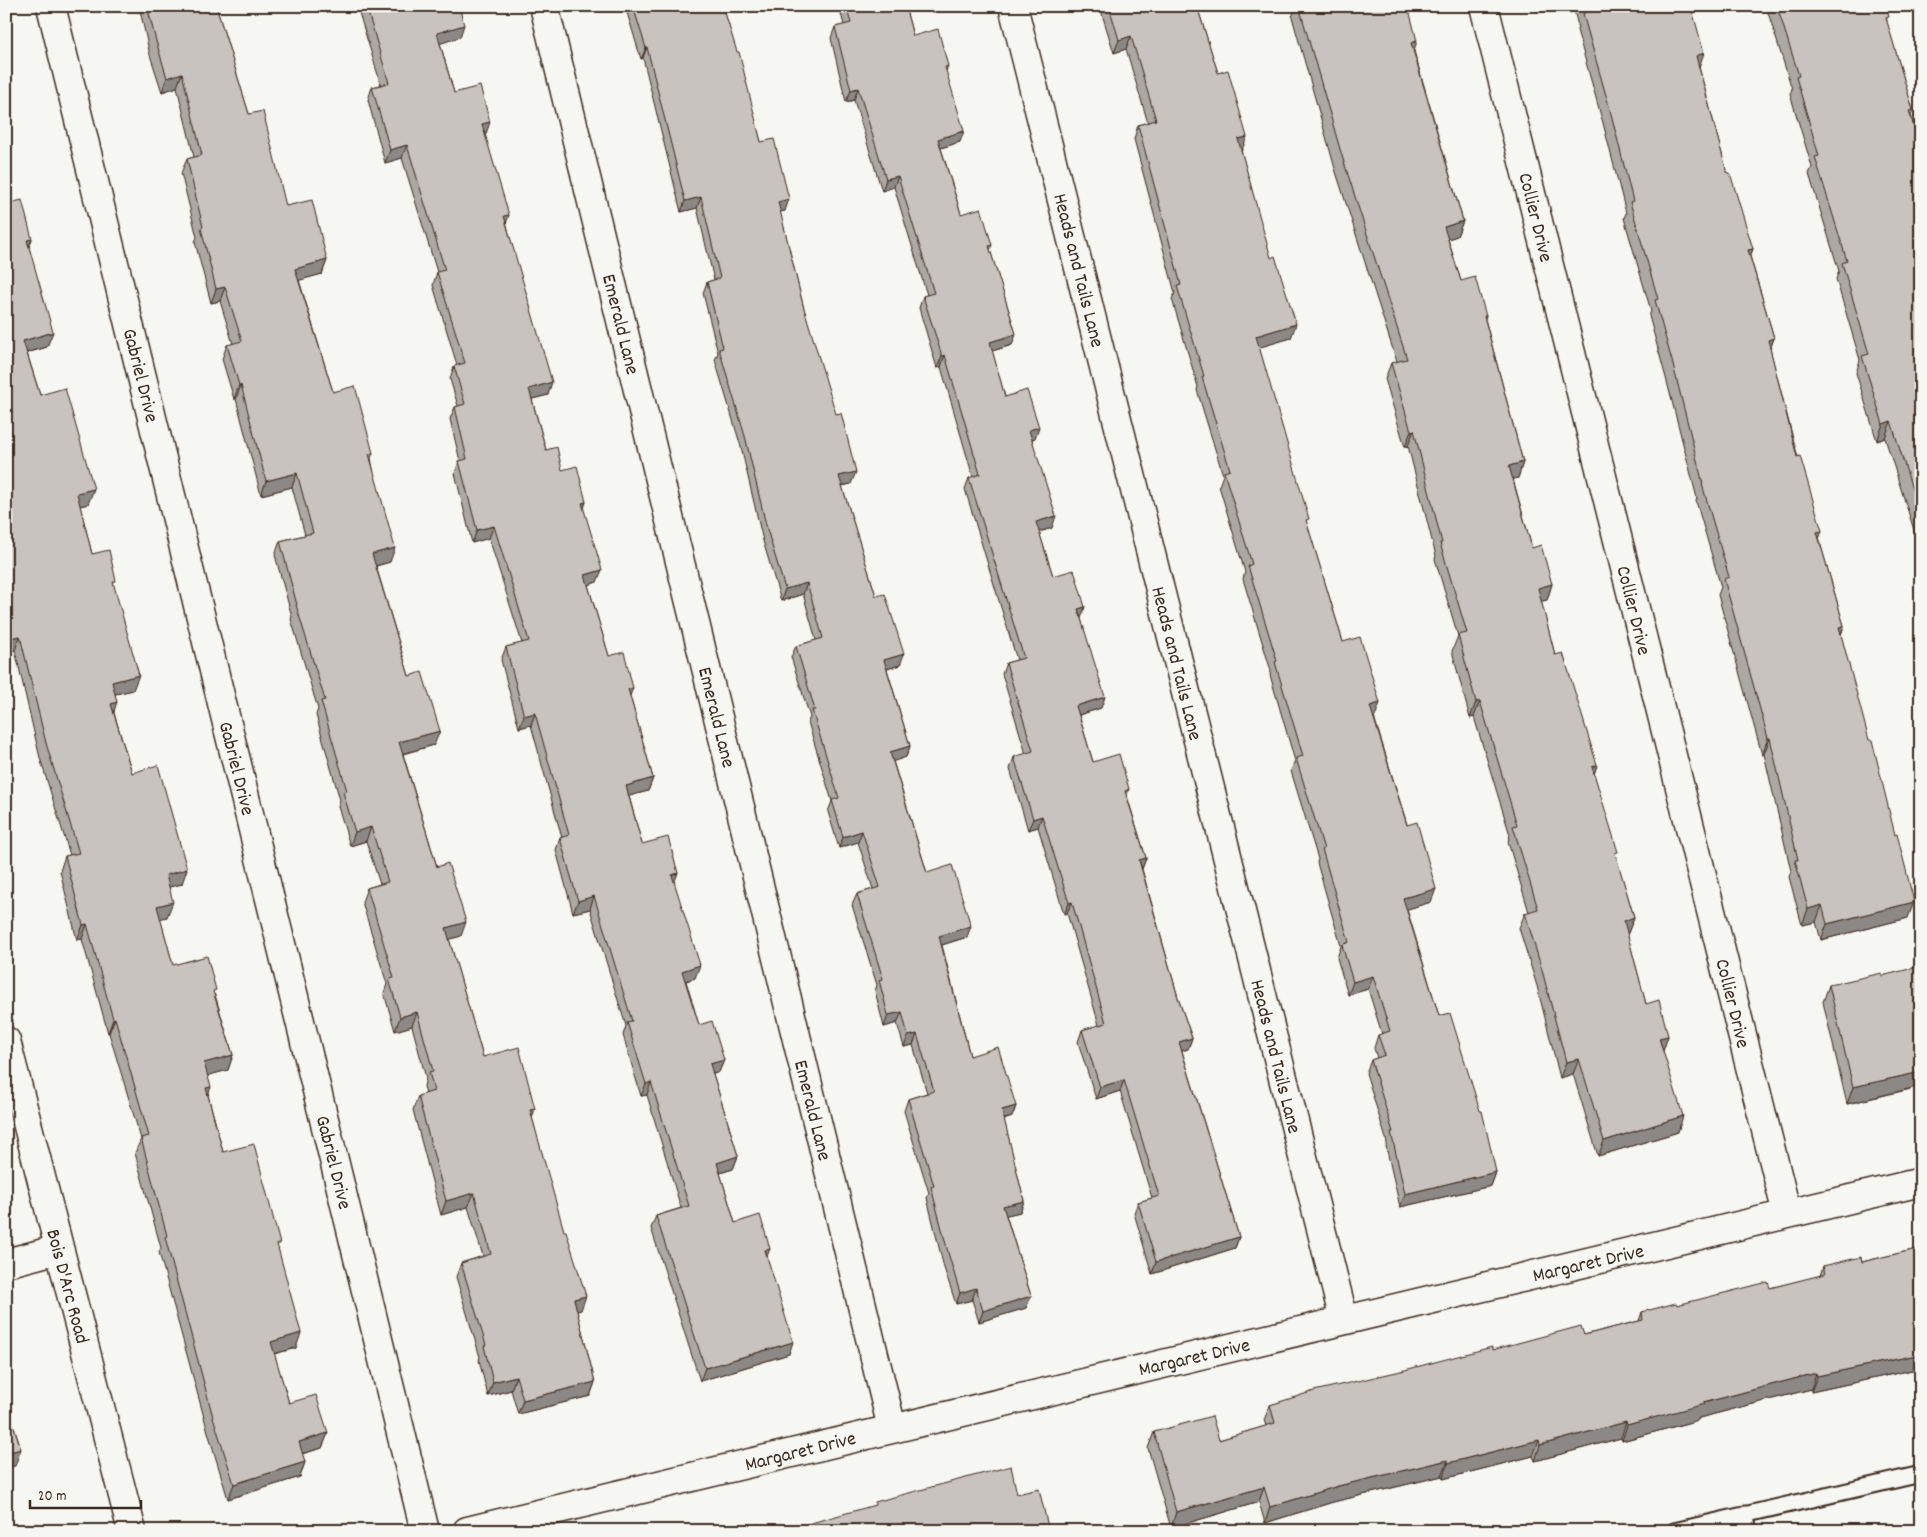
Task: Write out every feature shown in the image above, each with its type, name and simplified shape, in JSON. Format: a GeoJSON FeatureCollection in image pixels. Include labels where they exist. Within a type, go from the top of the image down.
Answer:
{"type":"FeatureCollection","features":[{"type":"Feature","properties":{"kind":"street","name":"Gabriel Drive"},"geometry":{"type":"LineString","coordinates":[[51,6],[425,1531]]}},
{"type":"Feature","properties":{"kind":"street","name":"Emerald Lane"},"geometry":{"type":"LineString","coordinates":[[544,6],[892,1428]]}},
{"type":"Feature","properties":{"kind":"street","name":"Heads and Tails Lane"},"geometry":{"type":"LineString","coordinates":[[1013,6],[1344,1320]]}},
{"type":"Feature","properties":{"kind":"street","name":"Collier Drive"},"geometry":{"type":"LineString","coordinates":[[1484,6],[1787,1214]]}},
{"type":"Feature","properties":{"kind":"street","name":"Bois D'Arc Road"},"geometry":{"type":"LineString","coordinates":[[6,1041],[132,1531]]}},
{"type":"Feature","properties":{"kind":"street","name":"Margaret Drive"},"geometry":{"type":"LineString","coordinates":[[467,1531],[1921,1182]]}},
{"type":"Feature","properties":{"kind":"street"},"geometry":{"type":"LineString","coordinates":[[6,1263],[59,1249]]}},
{"type":"Feature","properties":{"kind":"lane"},"geometry":{"type":"LineString","coordinates":[[1674,1531],[1921,1474]]}},
{"type":"Feature","properties":{"kind":"lane"},"geometry":{"type":"LineString","coordinates":[[1745,1514],[1749,1531]]}},
{"type":"Feature","properties":{"kind":"building"},"geometry":{"type":"Polygon","coordinates":[[[147,6],[216,6],[249,114],[263,111],[286,206],[312,200],[327,260],[295,269],[333,392],[355,386],[373,453],[369,454],[395,548],[372,554],[409,676],[422,672],[440,731],[399,742],[437,867],[448,863],[466,922],[446,928],[483,1057],[519,1047],[535,1109],[530,1110],[564,1231],[566,1231],[586,1296],[574,1299],[595,1382],[523,1400],[516,1376],[493,1382],[484,1346],[486,1345],[461,1263],[491,1254],[474,1193],[446,1201],[418,1096],[434,1091],[429,1072],[433,1071],[417,1012],[400,1017],[389,979],[394,978],[367,888],[388,882],[371,827],[355,832],[343,792],[347,791],[321,701],[325,700],[296,605],[280,541],[313,533],[297,473],[266,481],[241,385],[239,385],[227,345],[242,341],[225,287],[216,289],[201,228],[203,227],[187,159],[202,155],[182,73],[167,78],[147,6]]]}},
{"type":"Feature","properties":{"kind":"building"},"geometry":{"type":"Polygon","coordinates":[[[366,6],[459,6],[464,25],[437,33],[454,93],[480,86],[490,122],[482,124],[509,215],[504,216],[552,382],[529,389],[546,450],[557,447],[562,470],[577,466],[586,502],[582,503],[602,570],[585,575],[609,656],[624,652],[633,688],[628,689],[653,778],[626,786],[642,844],[668,837],[678,873],[672,875],[700,965],[682,971],[699,1025],[712,1021],[724,1060],[710,1064],[738,1156],[717,1163],[735,1223],[760,1215],[770,1249],[765,1250],[793,1342],[705,1368],[656,1216],[689,1206],[651,1082],[646,1084],[627,1022],[632,1021],[594,896],[578,901],[560,838],[569,835],[535,713],[524,716],[506,647],[529,641],[494,526],[477,530],[459,461],[467,459],[455,407],[465,404],[454,366],[465,363],[437,272],[445,270],[407,145],[390,150],[372,87],[389,83],[366,6]]]}},
{"type":"Feature","properties":{"kind":"building"},"geometry":{"type":"Polygon","coordinates":[[[633,6],[723,6],[737,52],[739,52],[761,142],[774,139],[789,199],[778,202],[803,305],[836,414],[841,413],[856,472],[839,476],[876,596],[885,594],[904,654],[884,660],[910,746],[890,752],[927,873],[952,865],[971,926],[939,936],[970,1056],[998,1047],[1016,1106],[1002,1110],[1024,1201],[1003,1206],[1031,1296],[983,1311],[976,1288],[960,1293],[931,1187],[934,1186],[908,1099],[934,1091],[917,1034],[908,1036],[902,1012],[888,1015],[879,980],[883,979],[857,894],[880,887],[862,831],[843,837],[832,800],[839,798],[812,710],[815,710],[796,646],[823,638],[807,583],[785,589],[767,529],[745,436],[719,349],[723,348],[707,282],[720,278],[701,197],[685,201],[647,47],[633,6]]]}},
{"type":"Feature","properties":{"kind":"building"},"geometry":{"type":"Polygon","coordinates":[[[846,6],[905,6],[913,36],[938,29],[948,66],[945,67],[964,131],[938,139],[961,214],[981,208],[992,245],[989,246],[1016,334],[990,342],[1005,397],[1027,390],[1039,427],[1029,430],[1056,516],[1036,522],[1053,576],[1074,570],[1085,607],[1078,609],[1105,697],[1076,706],[1093,762],[1119,754],[1129,789],[1125,791],[1146,858],[1139,860],[1179,1001],[1192,1038],[1179,1042],[1239,1237],[1156,1262],[1138,1202],[1159,1196],[1124,1080],[1100,1087],[1082,1030],[1106,1023],[1072,902],[1069,903],[1042,816],[1033,819],[1014,757],[1033,751],[1006,663],[1024,658],[969,478],[980,474],[945,355],[942,356],[923,296],[934,293],[898,176],[886,179],[858,88],[851,90],[835,27],[851,23],[846,6]]]}},
{"type":"Feature","properties":{"kind":"building"},"geometry":{"type":"Polygon","coordinates":[[[1109,6],[1197,6],[1218,73],[1228,70],[1247,137],[1238,139],[1271,258],[1275,256],[1296,324],[1256,336],[1309,519],[1306,520],[1343,642],[1360,637],[1380,703],[1370,706],[1407,825],[1417,822],[1436,889],[1403,898],[1439,1016],[1450,1013],[1480,1111],[1482,1111],[1496,1172],[1405,1194],[1391,1132],[1393,1132],[1371,1060],[1385,1055],[1378,1035],[1390,1031],[1373,976],[1353,982],[1342,945],[1349,942],[1322,849],[1324,849],[1296,758],[1303,756],[1248,566],[1252,564],[1224,472],[1230,470],[1177,286],[1181,285],[1138,125],[1156,120],[1131,36],[1119,40],[1109,6]]]}},
{"type":"Feature","properties":{"kind":"building"},"geometry":{"type":"Polygon","coordinates":[[[1299,6],[1408,6],[1417,41],[1411,43],[1463,221],[1444,227],[1461,281],[1475,277],[1486,316],[1484,316],[1523,462],[1509,466],[1532,548],[1541,545],[1552,584],[1538,588],[1555,655],[1563,653],[1597,765],[1592,767],[1618,852],[1615,853],[1634,917],[1624,921],[1646,1004],[1659,1000],[1668,1036],[1659,1038],[1683,1116],[1604,1141],[1579,1059],[1566,1062],[1525,913],[1538,909],[1513,826],[1517,825],[1480,701],[1476,702],[1458,635],[1467,633],[1440,543],[1442,543],[1414,430],[1411,431],[1391,363],[1407,359],[1342,156],[1299,6]]]}},
{"type":"Feature","properties":{"kind":"building"},"geometry":{"type":"Polygon","coordinates":[[[1583,6],[1691,6],[1704,53],[1696,56],[1727,173],[1730,173],[1753,249],[1748,250],[1774,338],[1768,340],[1797,457],[1800,456],[1822,531],[1817,532],[1844,626],[1839,627],[1869,740],[1872,740],[1895,835],[1897,834],[1914,902],[1827,924],[1822,905],[1808,909],[1795,860],[1798,860],[1770,738],[1768,738],[1724,579],[1729,577],[1702,484],[1655,300],[1658,299],[1630,202],[1633,201],[1583,14],[1585,13],[1583,6]]]}},
{"type":"Feature","properties":{"kind":"building"},"geometry":{"type":"Polygon","coordinates":[[[1777,6],[1886,6],[1889,17],[1886,18],[1913,110],[1909,111],[1921,149],[1921,518],[1891,421],[1883,424],[1862,356],[1869,354],[1842,263],[1847,261],[1815,157],[1819,156],[1796,77],[1799,76],[1777,6]]]}},
{"type":"Feature","properties":{"kind":"building"},"geometry":{"type":"Polygon","coordinates":[[[22,200],[32,239],[27,240],[53,332],[23,341],[40,395],[65,388],[94,489],[77,493],[92,554],[109,550],[116,581],[113,582],[139,675],[112,682],[117,702],[111,704],[132,773],[158,765],[187,869],[166,875],[173,902],[157,906],[173,965],[207,956],[216,990],[213,991],[233,1055],[204,1063],[211,1087],[206,1088],[223,1152],[254,1144],[280,1244],[277,1244],[301,1333],[271,1342],[289,1403],[316,1395],[328,1433],[299,1442],[305,1462],[234,1484],[213,1417],[165,1237],[167,1236],[141,1138],[149,1136],[115,1018],[113,1019],[87,924],[83,925],[65,856],[79,853],[46,743],[20,636],[10,638],[6,621],[6,204],[22,200]]]}},
{"type":"Feature","properties":{"kind":"building"},"geometry":{"type":"Polygon","coordinates":[[[1921,966],[1921,1072],[1853,1087],[1829,985],[1882,973],[1882,976],[1921,966]]]}},
{"type":"Feature","properties":{"kind":"building"},"geometry":{"type":"Polygon","coordinates":[[[1921,1248],[1921,1354],[1817,1376],[1816,1373],[1627,1425],[1626,1422],[1540,1445],[1539,1440],[1448,1463],[1448,1460],[1338,1486],[1270,1507],[1264,1487],[1176,1512],[1154,1432],[1212,1416],[1219,1440],[1275,1423],[1270,1405],[1314,1391],[1492,1347],[1492,1350],[1581,1326],[1584,1335],[1643,1320],[1642,1312],[1676,1303],[1677,1305],[1768,1282],[1770,1288],[1825,1274],[1823,1266],[1861,1257],[1862,1262],[1921,1248]]]}},
{"type":"Feature","properties":{"kind":"building"},"geometry":{"type":"Polygon","coordinates":[[[6,1402],[21,1449],[6,1453],[6,1402]]]}},
{"type":"Feature","properties":{"kind":"building"},"geometry":{"type":"Polygon","coordinates":[[[1011,1466],[1017,1494],[1039,1489],[1049,1531],[783,1531],[875,1505],[875,1502],[1011,1466]]]}},
{"type":"Feature","properties":{"kind":"building"},"geometry":{"type":"Polygon","coordinates":[[[758,1524],[760,1531],[735,1531],[758,1524]]]}},
{"type":"Feature","properties":{"kind":"building"},"geometry":{"type":"Polygon","coordinates":[[[321,1526],[326,1531],[316,1531],[321,1526]]]}},
{"type":"Feature","properties":{"kind":"building"},"geometry":{"type":"Polygon","coordinates":[[[1806,1526],[1807,1531],[1784,1531],[1806,1526]]]}}]}
